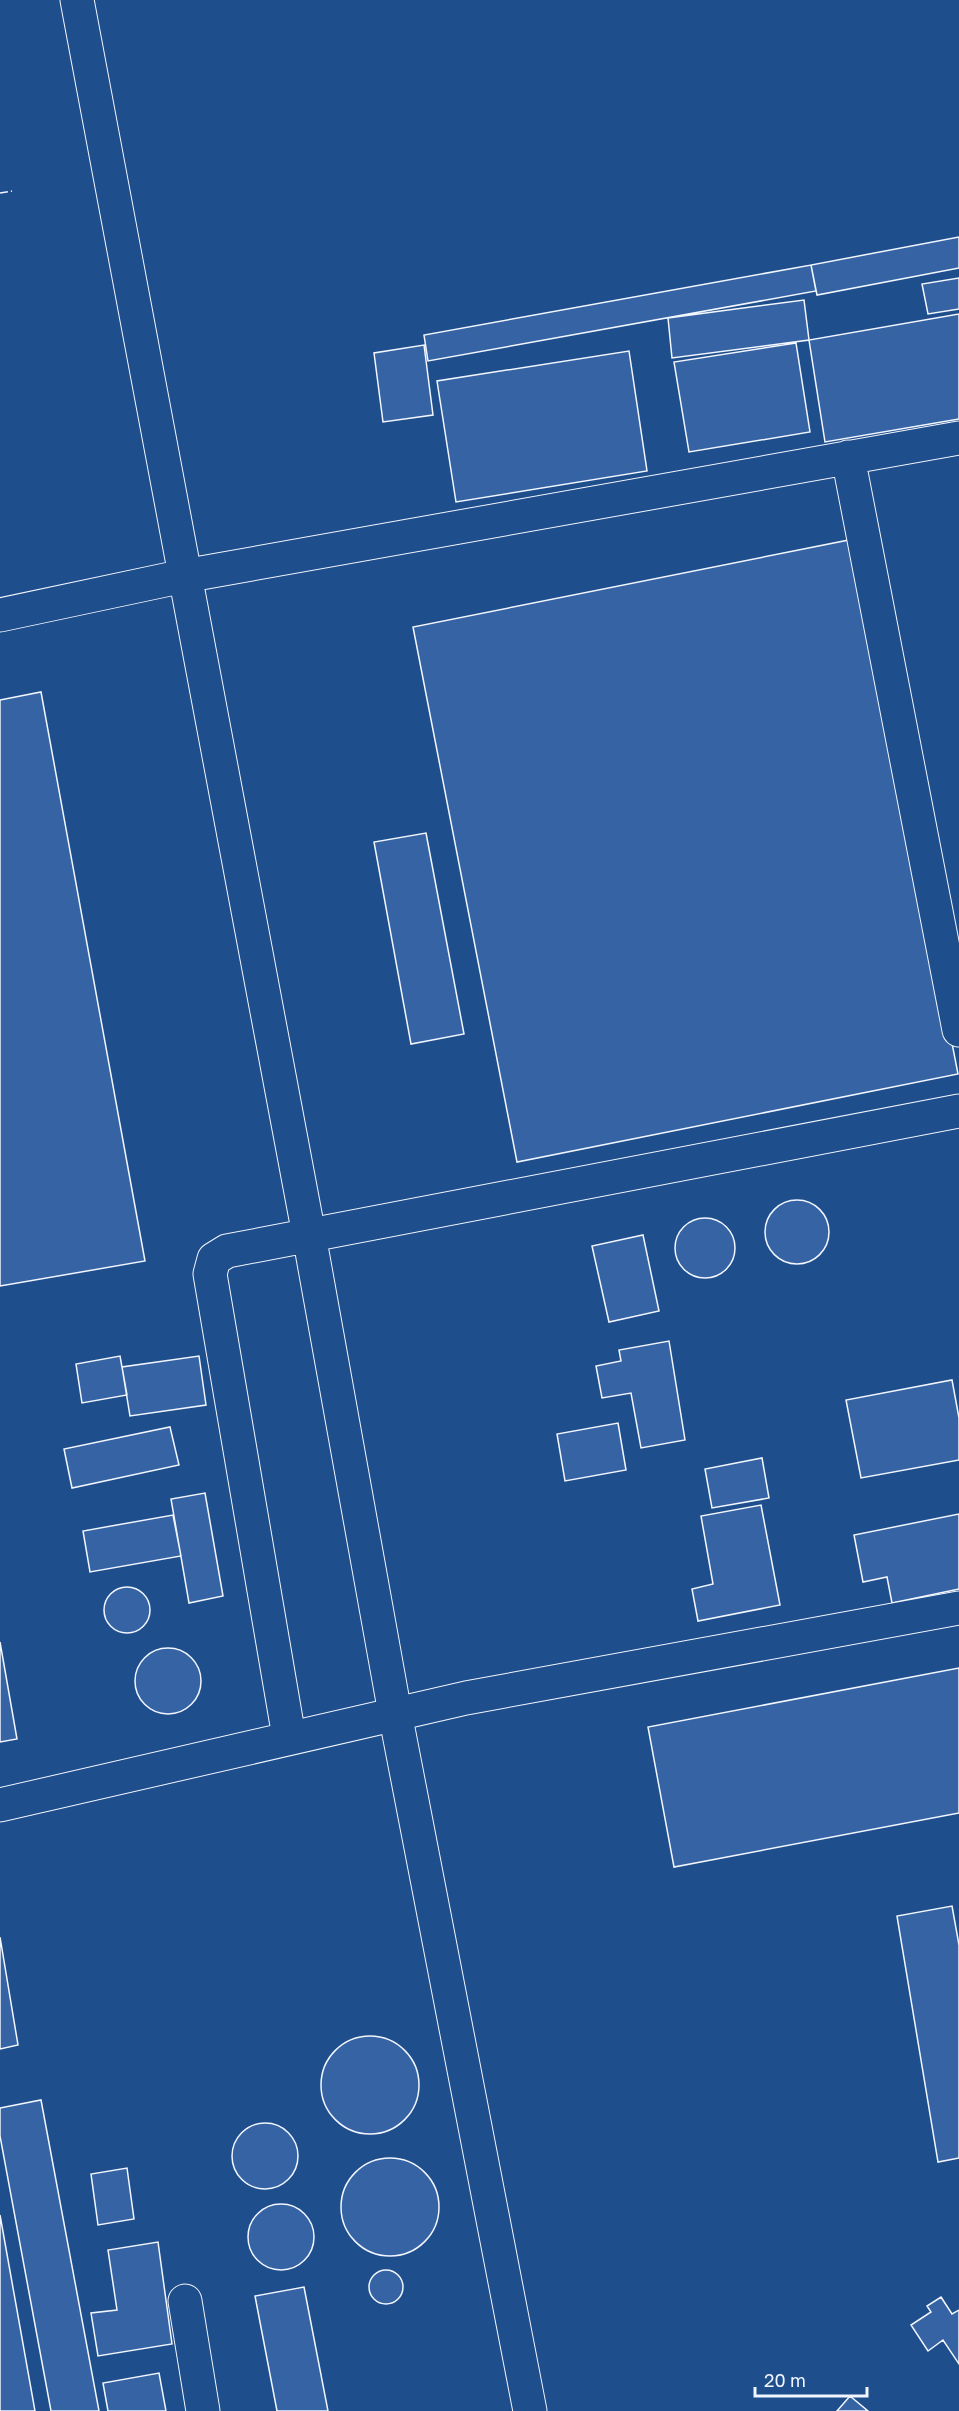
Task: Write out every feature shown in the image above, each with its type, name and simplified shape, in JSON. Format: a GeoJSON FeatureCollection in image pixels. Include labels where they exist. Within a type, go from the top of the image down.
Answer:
{"type":"FeatureCollection","features":[{"type":"Feature","properties":{"kind":"lane"},"geometry":{"type":"LineString","coordinates":[[77,0],[309,1235],[394,1713],[530,2411]]}},
{"type":"Feature","properties":{"kind":"lane"},"geometry":{"type":"LineString","coordinates":[[0,615],[184,576],[959,438]]}},
{"type":"Feature","properties":{"kind":"lane"},"geometry":{"type":"LineString","coordinates":[[848,457],[959,1030]]}},
{"type":"Feature","properties":{"kind":"lane"},"geometry":{"type":"LineString","coordinates":[[289,1737],[210,1274],[214,1259],[226,1251],[959,1111]]}},
{"type":"Feature","properties":{"kind":"lane"},"geometry":{"type":"LineString","coordinates":[[0,1805],[394,1713],[959,1608]]}},
{"type":"Feature","properties":{"kind":"lane"},"geometry":{"type":"LineString","coordinates":[[185,2301],[203,2411]]}},
{"type":"Feature","properties":{"kind":"building"},"geometry":{"type":"Polygon","coordinates":[[[959,237],[959,268],[817,295],[811,265],[959,237]]]}},
{"type":"Feature","properties":{"kind":"building"},"geometry":{"type":"Polygon","coordinates":[[[811,265],[816,291],[428,361],[424,335],[811,265]]]}},
{"type":"Feature","properties":{"kind":"building"},"geometry":{"type":"Polygon","coordinates":[[[959,278],[959,309],[928,314],[922,284],[959,278]]]}},
{"type":"Feature","properties":{"kind":"building"},"geometry":{"type":"Polygon","coordinates":[[[804,300],[809,340],[672,358],[668,318],[804,300]]]}},
{"type":"Feature","properties":{"kind":"building"},"geometry":{"type":"Polygon","coordinates":[[[959,314],[959,419],[825,442],[809,340],[959,314]]]}},
{"type":"Feature","properties":{"kind":"building"},"geometry":{"type":"Polygon","coordinates":[[[796,343],[810,432],[689,452],[674,362],[796,343]]]}},
{"type":"Feature","properties":{"kind":"building"},"geometry":{"type":"Polygon","coordinates":[[[424,345],[433,415],[383,422],[374,353],[424,345]]]}},
{"type":"Feature","properties":{"kind":"building"},"geometry":{"type":"Polygon","coordinates":[[[629,351],[647,471],[456,502],[437,381],[629,351]]]}},
{"type":"Feature","properties":{"kind":"building"},"geometry":{"type":"Polygon","coordinates":[[[854,539],[958,1074],[517,1162],[413,627],[854,539]]]}},
{"type":"Feature","properties":{"kind":"building"},"geometry":{"type":"Polygon","coordinates":[[[41,692],[145,1261],[0,1286],[0,700],[41,692]]]}},
{"type":"Feature","properties":{"kind":"building"},"geometry":{"type":"Polygon","coordinates":[[[426,833],[464,1034],[411,1044],[374,842],[426,833]]]}},
{"type":"Feature","properties":{"kind":"building"},"geometry":{"type":"Polygon","coordinates":[[[797,1200],[815,1206],[823,1214],[829,1232],[823,1250],[815,1258],[797,1264],[779,1258],[771,1250],[765,1232],[771,1214],[779,1206],[797,1200]]]}},
{"type":"Feature","properties":{"kind":"building"},"geometry":{"type":"Polygon","coordinates":[[[705,1218],[722,1223],[730,1231],[735,1248],[730,1265],[722,1273],[705,1278],[688,1273],[680,1265],[675,1248],[680,1231],[688,1223],[705,1218]]]}},
{"type":"Feature","properties":{"kind":"building"},"geometry":{"type":"Polygon","coordinates":[[[643,1235],[659,1311],[609,1322],[592,1246],[643,1235]]]}},
{"type":"Feature","properties":{"kind":"building"},"geometry":{"type":"Polygon","coordinates":[[[669,1341],[685,1440],[641,1448],[631,1393],[602,1398],[596,1366],[621,1361],[619,1350],[669,1341]]]}},
{"type":"Feature","properties":{"kind":"building"},"geometry":{"type":"Polygon","coordinates":[[[120,1356],[127,1395],[82,1403],[76,1364],[120,1356]]]}},
{"type":"Feature","properties":{"kind":"building"},"geometry":{"type":"Polygon","coordinates":[[[199,1356],[206,1405],[130,1416],[122,1367],[199,1356]]]}},
{"type":"Feature","properties":{"kind":"building"},"geometry":{"type":"Polygon","coordinates":[[[952,1380],[959,1418],[959,1460],[861,1478],[846,1400],[952,1380]]]}},
{"type":"Feature","properties":{"kind":"building"},"geometry":{"type":"Polygon","coordinates":[[[618,1423],[626,1470],[565,1481],[557,1434],[618,1423]]]}},
{"type":"Feature","properties":{"kind":"building"},"geometry":{"type":"Polygon","coordinates":[[[170,1427],[179,1465],[72,1488],[64,1449],[170,1427]]]}},
{"type":"Feature","properties":{"kind":"building"},"geometry":{"type":"Polygon","coordinates":[[[762,1458],[769,1498],[712,1508],[705,1469],[762,1458]]]}},
{"type":"Feature","properties":{"kind":"building"},"geometry":{"type":"Polygon","coordinates":[[[205,1493],[223,1596],[189,1603],[171,1499],[205,1493]]]}},
{"type":"Feature","properties":{"kind":"building"},"geometry":{"type":"Polygon","coordinates":[[[761,1505],[780,1605],[698,1621],[692,1589],[713,1584],[701,1516],[761,1505]]]}},
{"type":"Feature","properties":{"kind":"building"},"geometry":{"type":"Polygon","coordinates":[[[959,1514],[959,1589],[892,1603],[887,1577],[863,1582],[854,1535],[959,1514]]]}},
{"type":"Feature","properties":{"kind":"building"},"geometry":{"type":"Polygon","coordinates":[[[173,1515],[181,1556],[90,1572],[83,1531],[173,1515]]]}},
{"type":"Feature","properties":{"kind":"building"},"geometry":{"type":"Polygon","coordinates":[[[127,1587],[143,1594],[150,1610],[143,1626],[127,1633],[111,1626],[104,1610],[111,1594],[127,1587]]]}},
{"type":"Feature","properties":{"kind":"building"},"geometry":{"type":"Polygon","coordinates":[[[0,1642],[17,1739],[0,1742],[0,1642]]]}},
{"type":"Feature","properties":{"kind":"building"},"geometry":{"type":"Polygon","coordinates":[[[168,1648],[181,1651],[191,1658],[198,1668],[201,1681],[198,1694],[191,1704],[181,1711],[168,1714],[155,1711],[145,1704],[138,1694],[135,1681],[138,1668],[145,1658],[155,1651],[168,1648]]]}},
{"type":"Feature","properties":{"kind":"building"},"geometry":{"type":"Polygon","coordinates":[[[959,1668],[959,1813],[674,1867],[648,1727],[959,1668]]]}},
{"type":"Feature","properties":{"kind":"building"},"geometry":{"type":"Polygon","coordinates":[[[952,1906],[959,1945],[959,2158],[938,2162],[897,1916],[952,1906]]]}},
{"type":"Feature","properties":{"kind":"building"},"geometry":{"type":"Polygon","coordinates":[[[0,1937],[18,2045],[0,2049],[0,1937]]]}},
{"type":"Feature","properties":{"kind":"building"},"geometry":{"type":"Polygon","coordinates":[[[370,2036],[389,2040],[405,2050],[415,2066],[419,2085],[415,2104],[405,2120],[389,2130],[370,2134],[351,2130],[335,2120],[325,2104],[321,2085],[325,2066],[335,2050],[351,2040],[370,2036]]]}},
{"type":"Feature","properties":{"kind":"building"},"geometry":{"type":"Polygon","coordinates":[[[41,2100],[99,2411],[51,2411],[0,2136],[0,2108],[41,2100]]]}},
{"type":"Feature","properties":{"kind":"building"},"geometry":{"type":"Polygon","coordinates":[[[265,2123],[278,2125],[293,2138],[298,2156],[296,2169],[283,2184],[265,2189],[252,2187],[237,2174],[232,2156],[234,2143],[247,2128],[265,2123]]]}},
{"type":"Feature","properties":{"kind":"building"},"geometry":{"type":"Polygon","coordinates":[[[390,2158],[409,2162],[425,2172],[435,2188],[439,2207],[435,2226],[425,2242],[409,2252],[390,2256],[371,2252],[355,2242],[345,2226],[341,2207],[345,2188],[355,2172],[371,2162],[390,2158]]]}},
{"type":"Feature","properties":{"kind":"building"},"geometry":{"type":"Polygon","coordinates":[[[127,2168],[134,2219],[98,2225],[91,2174],[127,2168]]]}},
{"type":"Feature","properties":{"kind":"building"},"geometry":{"type":"Polygon","coordinates":[[[281,2204],[294,2206],[304,2214],[312,2224],[314,2237],[312,2250],[304,2260],[294,2268],[281,2270],[268,2268],[258,2260],[250,2250],[248,2237],[250,2224],[258,2214],[268,2206],[281,2204]]]}},
{"type":"Feature","properties":{"kind":"building"},"geometry":{"type":"Polygon","coordinates":[[[0,2215],[35,2411],[0,2411],[0,2215]]]}},
{"type":"Feature","properties":{"kind":"building"},"geometry":{"type":"Polygon","coordinates":[[[158,2242],[172,2344],[98,2356],[91,2313],[117,2310],[108,2250],[158,2242]]]}},
{"type":"Feature","properties":{"kind":"building"},"geometry":{"type":"Polygon","coordinates":[[[386,2270],[398,2275],[403,2287],[398,2299],[386,2304],[374,2299],[369,2287],[374,2275],[386,2270]]]}},
{"type":"Feature","properties":{"kind":"building"},"geometry":{"type":"Polygon","coordinates":[[[304,2287],[328,2411],[277,2411],[255,2296],[304,2287]]]}},
{"type":"Feature","properties":{"kind":"building"},"geometry":{"type":"Polygon","coordinates":[[[941,2297],[952,2314],[959,2310],[959,2364],[943,2340],[928,2351],[911,2325],[931,2312],[927,2306],[941,2297]]]}},
{"type":"Feature","properties":{"kind":"building"},"geometry":{"type":"Polygon","coordinates":[[[159,2373],[166,2411],[108,2411],[103,2383],[159,2373]]]}},
{"type":"Feature","properties":{"kind":"building"},"geometry":{"type":"Polygon","coordinates":[[[850,2396],[868,2411],[837,2411],[850,2396]]]}},
{"type":"Feature","properties":{"kind":"fence"},"geometry":{"type":"LineString","coordinates":[[0,193],[12,191]]}}]}
